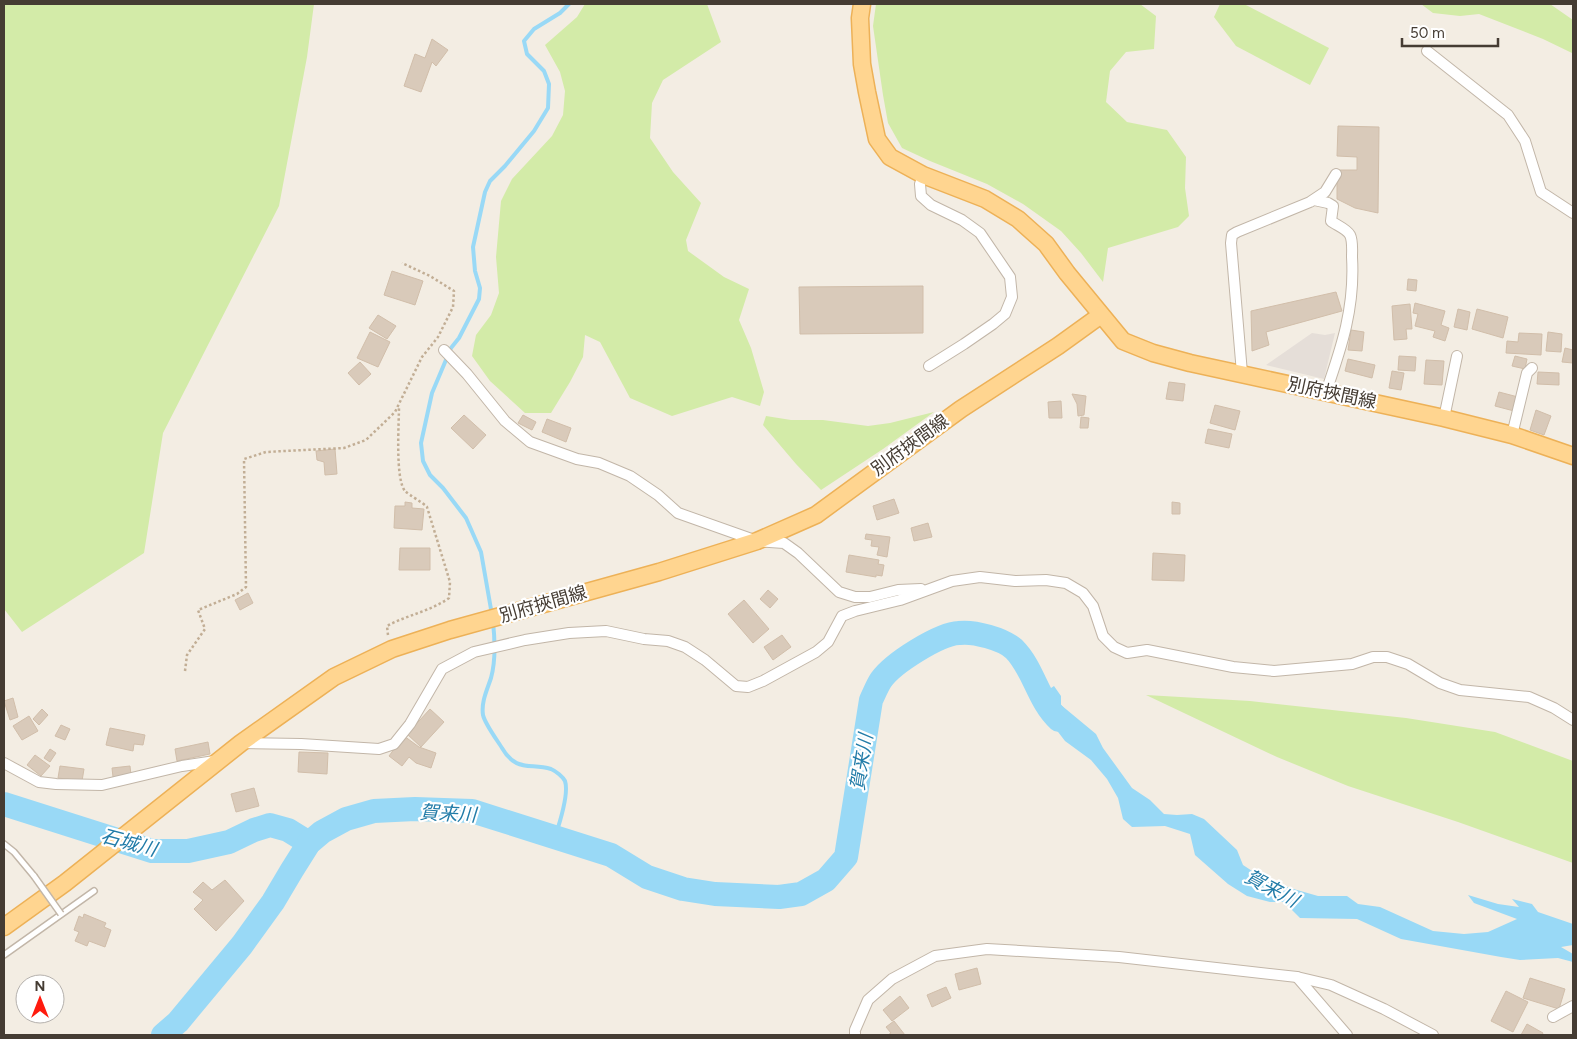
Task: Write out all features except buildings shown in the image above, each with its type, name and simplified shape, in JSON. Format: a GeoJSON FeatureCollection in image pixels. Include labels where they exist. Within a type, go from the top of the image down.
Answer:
{"type":"FeatureCollection","features":[{"type":"Feature","properties":{"kind":"main road","name":"別府挾間線"},"geometry":{"type":"LineString","coordinates":[[862,4],[860,18],[862,64],[877,139],[890,157],[923,175],[986,199],[1018,218],[1046,244],[1067,273],[1123,341],[1152,353],[1444,418],[1512,436],[1573,456]]}},
{"type":"Feature","properties":{"kind":"main road","name":"別府挾間線"},"geometry":{"type":"LineString","coordinates":[[4,927],[65,883],[241,743],[334,677],[392,648],[659,572],[758,541],[816,515],[961,409],[1058,346],[1101,315]]}},
{"type":"Feature","properties":{"kind":"street"},"geometry":{"type":"LineString","coordinates":[[1427,51],[1508,115],[1525,140],[1541,192],[1573,213]]}},
{"type":"Feature","properties":{"kind":"street"},"geometry":{"type":"LineString","coordinates":[[1242,373],[1231,243],[1232,235],[1314,200],[1326,192],[1336,174]]}},
{"type":"Feature","properties":{"kind":"street"},"geometry":{"type":"LineString","coordinates":[[923,175],[920,184],[921,196],[931,205],[962,220],[980,233],[1010,277],[1012,297],[1005,314],[993,324],[929,366]]}},
{"type":"Feature","properties":{"kind":"street"},"geometry":{"type":"LineString","coordinates":[[1314,200],[1328,203],[1332,206],[1331,221],[1349,233],[1351,240],[1350,308],[1346,331],[1326,392]]}},
{"type":"Feature","properties":{"kind":"street"},"geometry":{"type":"LineString","coordinates":[[444,350],[467,374],[505,421],[530,442],[577,459],[599,463],[630,476],[658,495],[678,513],[758,541],[784,543],[798,553],[839,592],[855,597],[870,597],[898,590],[926,589]]}},
{"type":"Feature","properties":{"kind":"street"},"geometry":{"type":"LineString","coordinates":[[1444,418],[1457,356]]}},
{"type":"Feature","properties":{"kind":"street"},"geometry":{"type":"LineString","coordinates":[[1512,436],[1527,374],[1532,368]]}},
{"type":"Feature","properties":{"kind":"street"},"geometry":{"type":"LineString","coordinates":[[241,743],[301,744],[379,749],[394,744],[410,724],[442,669],[474,652],[569,632],[606,631],[644,639],[668,641],[705,660],[736,686],[748,688],[763,682],[816,652],[828,642],[842,616],[900,600],[952,581],[980,577],[1016,581],[1046,580],[1066,583],[1083,593],[1093,606],[1103,636],[1114,647],[1127,653],[1152,651],[1233,667],[1274,671],[1352,664],[1373,657],[1387,657],[1408,664],[1440,682],[1460,690],[1529,697],[1554,708],[1573,720]]}},
{"type":"Feature","properties":{"kind":"street"},"geometry":{"type":"LineString","coordinates":[[4,763],[39,782],[102,785],[182,766],[219,761]]}},
{"type":"Feature","properties":{"kind":"street"},"geometry":{"type":"LineString","coordinates":[[855,1035],[855,1030],[868,1000],[892,979],[935,956],[987,949],[1120,957],[1297,977],[1331,985],[1384,1009],[1433,1035]]}},
{"type":"Feature","properties":{"kind":"street"},"geometry":{"type":"LineString","coordinates":[[1297,977],[1347,1035]]}},
{"type":"Feature","properties":{"kind":"street"},"geometry":{"type":"LineString","coordinates":[[1552,1017],[1573,1006]]}},
{"type":"Feature","properties":{"kind":"lane"},"geometry":{"type":"LineString","coordinates":[[4,844],[14,852],[34,876],[61,914]]}},
{"type":"Feature","properties":{"kind":"lane"},"geometry":{"type":"LineString","coordinates":[[4,955],[94,891]]}},
{"type":"Feature","properties":{"kind":"path"},"geometry":{"type":"LineString","coordinates":[[185,671],[187,655],[206,629],[198,610],[237,594],[246,587],[244,459],[266,452],[344,448],[366,440],[395,412],[422,357],[438,337],[453,307],[454,291],[430,276],[402,263]]}},
{"type":"Feature","properties":{"kind":"path"},"geometry":{"type":"LineString","coordinates":[[388,635],[387,626],[442,603],[449,598],[450,582],[427,507],[405,491],[400,477],[399,405]]}},
{"type":"Feature","properties":{"kind":"shaded area"},"geometry":{"type":"Polygon","coordinates":[[[1312,333],[1325,335],[1335,333],[1324,379],[1266,365],[1312,333]]]}},
{"type":"Feature","properties":{"kind":"green space"},"geometry":{"type":"Polygon","coordinates":[[[4,4],[314,4],[307,57],[279,206],[163,433],[144,553],[22,632],[4,609],[4,4]]]}},
{"type":"Feature","properties":{"kind":"green space"},"geometry":{"type":"Polygon","coordinates":[[[585,4],[707,4],[721,42],[663,80],[652,103],[650,138],[673,172],[701,203],[686,240],[688,251],[724,277],[749,289],[739,320],[751,348],[764,392],[760,406],[732,397],[672,416],[630,398],[600,342],[585,335],[583,357],[551,413],[525,413],[490,381],[472,356],[476,335],[491,315],[499,293],[496,257],[501,201],[512,179],[552,136],[563,115],[565,91],[560,72],[545,45],[577,17],[585,4]]]}},
{"type":"Feature","properties":{"kind":"green space"},"geometry":{"type":"Polygon","coordinates":[[[876,4],[1140,4],[1156,16],[1154,49],[1126,52],[1110,71],[1106,102],[1127,122],[1167,130],[1186,157],[1185,188],[1189,216],[1178,227],[1108,248],[1103,282],[1061,231],[1023,204],[987,184],[902,148],[888,123],[873,26],[876,4]]]}},
{"type":"Feature","properties":{"kind":"green space"},"geometry":{"type":"Polygon","coordinates":[[[1220,4],[1244,4],[1329,48],[1310,85],[1236,46],[1214,17],[1220,4]]]}},
{"type":"Feature","properties":{"kind":"green space"},"geometry":{"type":"Polygon","coordinates":[[[1421,4],[1550,4],[1573,20],[1573,51],[1572,53],[1543,39],[1479,14],[1460,16],[1433,13],[1421,4]]]}},
{"type":"Feature","properties":{"kind":"green space"},"geometry":{"type":"Polygon","coordinates":[[[934,412],[821,490],[763,425],[766,416],[791,420],[823,420],[868,426],[890,423],[934,412]]]}},
{"type":"Feature","properties":{"kind":"green space"},"geometry":{"type":"Polygon","coordinates":[[[1146,695],[1250,701],[1406,718],[1495,732],[1573,761],[1573,863],[1458,822],[1348,786],[1277,757],[1146,695]]]}},
{"type":"Feature","properties":{"kind":"water"},"geometry":{"type":"Polygon","coordinates":[[[1054,686],[1061,696],[1061,705],[1096,734],[1103,748],[1132,788],[1150,800],[1164,814],[1192,814],[1204,819],[1237,850],[1243,865],[1269,882],[1318,896],[1347,896],[1358,904],[1380,907],[1433,931],[1464,934],[1488,932],[1517,919],[1474,903],[1468,895],[1498,904],[1519,907],[1512,899],[1532,904],[1538,912],[1573,924],[1573,945],[1561,947],[1573,954],[1573,962],[1558,958],[1520,960],[1401,939],[1357,919],[1300,918],[1284,902],[1270,902],[1247,896],[1228,884],[1195,855],[1190,834],[1165,826],[1132,827],[1123,819],[1118,798],[1107,779],[1091,760],[1065,741],[1042,711],[1036,698],[1054,686]]]}},
{"type":"Feature","properties":{"kind":"waterway"},"geometry":{"type":"LineString","coordinates":[[492,615],[481,552],[466,518],[443,488],[430,475],[423,461],[421,443],[432,393],[451,348],[459,338],[479,299],[480,288],[475,271],[473,247],[485,192],[490,181],[534,131],[548,108],[549,84],[544,71],[527,54],[524,41],[534,29],[560,13],[569,4]]}},
{"type":"Feature","properties":{"kind":"waterway"},"geometry":{"type":"LineString","coordinates":[[493,622],[494,664],[484,701],[483,715],[491,732],[512,761],[518,764],[551,769],[565,781],[565,801],[555,837]]}},
{"type":"Feature","properties":{"kind":"waterway","name":"賀来川"},"geometry":{"type":"LineString","coordinates":[[163,1035],[178,1022],[242,945],[273,902],[309,843],[322,832],[346,819],[374,811],[415,809],[472,811],[611,855],[647,877],[683,889],[715,894],[779,897],[801,894],[826,880],[846,857],[871,700],[881,680],[887,673],[917,650],[940,638],[959,633],[972,633],[996,639],[1009,645],[1021,657],[1046,704],[1059,720]]}},
{"type":"Feature","properties":{"kind":"waterway","name":"石城川"},"geometry":{"type":"LineString","coordinates":[[4,804],[152,851],[188,851],[229,842],[254,830],[270,825],[288,830],[309,843]]}}]}
